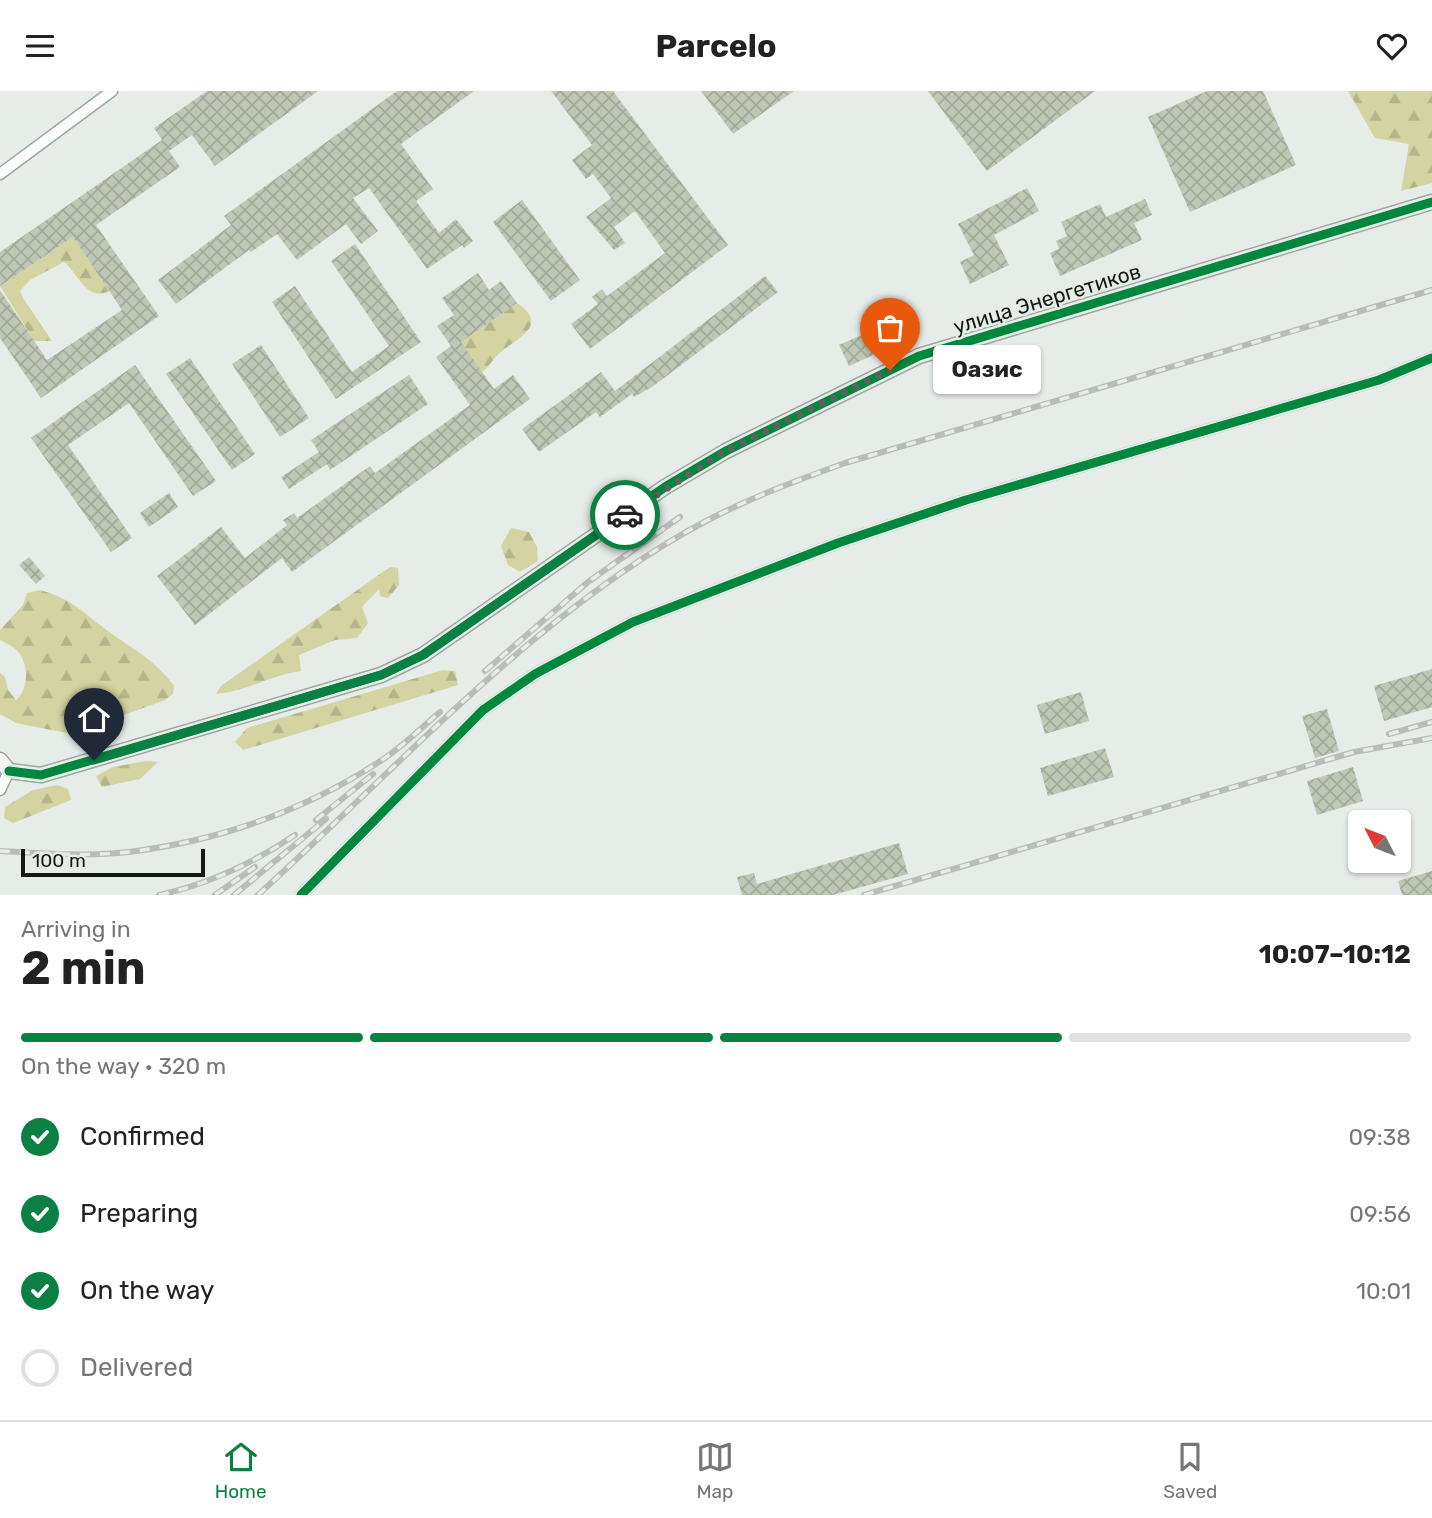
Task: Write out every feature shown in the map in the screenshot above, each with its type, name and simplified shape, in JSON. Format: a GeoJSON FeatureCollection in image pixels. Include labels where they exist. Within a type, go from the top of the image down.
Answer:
{"type":"FeatureCollection","features":[{"type":"Feature","properties":{"kind":"street"},"geometry":{"type":"LineString","coordinates":[[0,174],[112,91]]}},
{"type":"Feature","properties":{"kind":"street","name":"улица Энергетиков"},"geometry":{"type":"LineString","coordinates":[[5,766],[41,775],[381,675],[423,655],[666,487],[726,451],[919,356],[1432,202]]}},
{"type":"Feature","properties":{"kind":"street"},"geometry":{"type":"LineString","coordinates":[[301,895],[484,710],[535,674],[633,622],[838,543],[953,504],[1379,380],[1432,358]]}},
{"type":"Feature","properties":{"kind":"street"},"geometry":{"type":"LineString","coordinates":[[0,790],[5,766]]}},
{"type":"Feature","properties":{"kind":"green space"},"geometry":{"type":"Polygon","coordinates":[[[1348,91],[1432,91],[1432,183],[1401,191],[1409,144],[1375,138],[1348,91]]]}},
{"type":"Feature","properties":{"kind":"green space"},"geometry":{"type":"Polygon","coordinates":[[[73,237],[109,291],[94,293],[89,290],[64,262],[30,280],[20,291],[52,341],[34,341],[0,286],[73,237]]]}},
{"type":"Feature","properties":{"kind":"green space"},"geometry":{"type":"Polygon","coordinates":[[[517,303],[531,318],[528,330],[498,354],[482,372],[461,342],[517,303]]]}},
{"type":"Feature","properties":{"kind":"green space"},"geometry":{"type":"Polygon","coordinates":[[[511,528],[529,532],[537,547],[538,561],[520,572],[508,565],[501,546],[511,528]]]}},
{"type":"Feature","properties":{"kind":"green space"},"geometry":{"type":"Polygon","coordinates":[[[390,567],[398,568],[399,585],[388,598],[380,596],[379,589],[362,607],[368,623],[357,638],[335,640],[299,655],[301,671],[216,694],[221,686],[390,567]]]}},
{"type":"Feature","properties":{"kind":"green space"},"geometry":{"type":"Polygon","coordinates":[[[40,590],[74,605],[150,660],[174,686],[173,694],[165,700],[72,734],[16,723],[0,714],[0,673],[5,677],[8,690],[16,700],[24,689],[26,674],[20,654],[0,640],[0,630],[23,605],[27,593],[40,590]]]}},
{"type":"Feature","properties":{"kind":"green space"},"geometry":{"type":"Polygon","coordinates":[[[443,670],[455,671],[458,685],[243,750],[235,742],[247,728],[443,670]]]}},
{"type":"Feature","properties":{"kind":"green space"},"geometry":{"type":"Polygon","coordinates":[[[146,761],[158,762],[140,779],[102,787],[96,776],[113,767],[146,761]]]}},
{"type":"Feature","properties":{"kind":"green space"},"geometry":{"type":"Polygon","coordinates":[[[57,785],[68,789],[71,800],[13,823],[4,818],[5,807],[33,790],[57,785]]]}},
{"type":"Feature","properties":{"kind":"building"},"geometry":{"type":"Polygon","coordinates":[[[207,91],[318,91],[215,166],[192,135],[169,151],[180,167],[96,225],[159,316],[41,398],[0,338],[0,290],[47,360],[122,310],[73,237],[0,286],[0,252],[162,140],[154,128],[207,91]]]}},
{"type":"Feature","properties":{"kind":"building"},"geometry":{"type":"Polygon","coordinates":[[[397,91],[474,91],[401,144],[433,189],[416,201],[439,233],[456,219],[473,241],[464,248],[462,245],[427,269],[369,188],[353,198],[378,231],[361,244],[346,224],[297,260],[277,234],[251,252],[249,250],[176,304],[158,280],[231,225],[224,216],[397,91]]]}},
{"type":"Feature","properties":{"kind":"building"},"geometry":{"type":"Polygon","coordinates":[[[551,91],[613,91],[728,245],[590,349],[571,324],[598,304],[592,297],[602,289],[607,296],[665,253],[635,211],[614,227],[625,243],[614,250],[586,217],[611,198],[593,174],[586,179],[572,160],[592,145],[551,91]]]}},
{"type":"Feature","properties":{"kind":"building"},"geometry":{"type":"Polygon","coordinates":[[[701,91],[794,91],[733,134],[701,91]]]}},
{"type":"Feature","properties":{"kind":"building"},"geometry":{"type":"Polygon","coordinates":[[[928,91],[1095,91],[987,171],[928,91]]]}},
{"type":"Feature","properties":{"kind":"building"},"geometry":{"type":"Polygon","coordinates":[[[1207,91],[1263,91],[1296,165],[1190,212],[1148,117],[1207,91]]]}},
{"type":"Feature","properties":{"kind":"building"},"geometry":{"type":"Polygon","coordinates":[[[1027,188],[1039,211],[994,235],[1009,265],[970,284],[960,262],[974,255],[958,224],[1027,188]]]}},
{"type":"Feature","properties":{"kind":"building"},"geometry":{"type":"Polygon","coordinates":[[[1145,199],[1152,215],[1134,223],[1142,240],[1060,276],[1050,253],[1059,249],[1056,241],[1067,236],[1061,222],[1100,204],[1106,217],[1145,199]]]}},
{"type":"Feature","properties":{"kind":"building"},"geometry":{"type":"Polygon","coordinates":[[[522,200],[580,280],[551,301],[493,222],[522,200]]]}},
{"type":"Feature","properties":{"kind":"building"},"geometry":{"type":"Polygon","coordinates":[[[355,244],[421,342],[336,399],[272,302],[295,286],[352,372],[389,346],[331,261],[355,244]]]}},
{"type":"Feature","properties":{"kind":"building"},"geometry":{"type":"Polygon","coordinates":[[[478,273],[489,290],[501,281],[517,303],[461,342],[494,389],[513,375],[530,399],[292,572],[282,558],[195,625],[157,576],[221,527],[245,558],[287,525],[283,520],[294,513],[297,518],[370,466],[375,473],[470,405],[436,357],[451,346],[437,326],[454,315],[442,298],[478,273]]]}},
{"type":"Feature","properties":{"kind":"building"},"geometry":{"type":"Polygon","coordinates":[[[765,276],[778,292],[652,387],[634,397],[632,394],[600,417],[596,412],[539,452],[522,429],[601,372],[615,391],[765,276]]]}},
{"type":"Feature","properties":{"kind":"building"},"geometry":{"type":"Polygon","coordinates":[[[900,318],[909,339],[849,366],[839,345],[900,318]]]}},
{"type":"Feature","properties":{"kind":"building"},"geometry":{"type":"Polygon","coordinates":[[[261,345],[309,418],[280,437],[232,364],[261,345]]]}},
{"type":"Feature","properties":{"kind":"building"},"geometry":{"type":"Polygon","coordinates":[[[190,358],[255,454],[232,470],[166,374],[190,358]]]}},
{"type":"Feature","properties":{"kind":"building"},"geometry":{"type":"Polygon","coordinates":[[[135,365],[216,481],[193,496],[129,403],[68,445],[132,538],[111,552],[31,438],[135,365]]]}},
{"type":"Feature","properties":{"kind":"building"},"geometry":{"type":"Polygon","coordinates":[[[409,375],[428,404],[330,470],[327,464],[289,489],[281,477],[319,452],[311,440],[409,375]]]}},
{"type":"Feature","properties":{"kind":"building"},"geometry":{"type":"Polygon","coordinates":[[[169,493],[178,507],[149,527],[140,513],[169,493]]]}},
{"type":"Feature","properties":{"kind":"building"},"geometry":{"type":"Polygon","coordinates":[[[29,557],[45,576],[36,584],[19,565],[29,557]]]}},
{"type":"Feature","properties":{"kind":"building"},"geometry":{"type":"Polygon","coordinates":[[[1432,669],[1432,707],[1384,721],[1374,686],[1432,669]]]}},
{"type":"Feature","properties":{"kind":"building"},"geometry":{"type":"Polygon","coordinates":[[[1081,692],[1089,721],[1045,734],[1037,705],[1081,692]]]}},
{"type":"Feature","properties":{"kind":"building"},"geometry":{"type":"Polygon","coordinates":[[[1327,709],[1339,751],[1315,758],[1302,716],[1327,709]]]}},
{"type":"Feature","properties":{"kind":"building"},"geometry":{"type":"Polygon","coordinates":[[[1105,748],[1114,777],[1048,796],[1040,768],[1105,748]]]}},
{"type":"Feature","properties":{"kind":"building"},"geometry":{"type":"Polygon","coordinates":[[[1353,767],[1363,801],[1317,815],[1307,781],[1353,767]]]}},
{"type":"Feature","properties":{"kind":"building"},"geometry":{"type":"Polygon","coordinates":[[[899,843],[908,874],[833,895],[742,895],[737,877],[754,873],[757,884],[899,843]]]}},
{"type":"Feature","properties":{"kind":"building"},"geometry":{"type":"Polygon","coordinates":[[[1432,871],[1432,895],[1402,895],[1398,881],[1432,871]]]}},
{"type":"Feature","properties":{"kind":"railway"},"geometry":{"type":"LineString","coordinates":[[258,895],[472,693],[529,644],[586,598],[646,556],[708,520],[758,496],[845,463],[1432,290]]}},
{"type":"Feature","properties":{"kind":"railway"},"geometry":{"type":"LineString","coordinates":[[485,671],[588,582],[680,517]]}},
{"type":"Feature","properties":{"kind":"railway"},"geometry":{"type":"LineString","coordinates":[[0,851],[64,854],[128,852],[195,840],[261,821],[353,778],[390,755],[440,712]]}},
{"type":"Feature","properties":{"kind":"railway"},"geometry":{"type":"LineString","coordinates":[[1389,734],[1432,722]]}},
{"type":"Feature","properties":{"kind":"railway"},"geometry":{"type":"LineString","coordinates":[[864,895],[1354,752],[1432,738]]}},
{"type":"Feature","properties":{"kind":"railway"},"geometry":{"type":"LineString","coordinates":[[316,820],[373,774]]}},
{"type":"Feature","properties":{"kind":"railway"},"geometry":{"type":"LineString","coordinates":[[234,895],[326,819]]}},
{"type":"Feature","properties":{"kind":"railway"},"geometry":{"type":"LineString","coordinates":[[159,895],[230,872],[295,835]]}},
{"type":"Feature","properties":{"kind":"railway"},"geometry":{"type":"LineString","coordinates":[[215,895],[255,867]]}},
{"type":"Feature","properties":{"kind":"cycle path"},"geometry":{"type":"LineString","coordinates":[[9,771],[41,775],[381,675],[423,655],[665,487],[726,451],[919,356],[1432,202]]}},
{"type":"Feature","properties":{"kind":"cycle path"},"geometry":{"type":"LineString","coordinates":[[301,895],[483,710],[535,674],[633,622],[838,543],[966,500],[1379,380],[1432,358]]}},
{"type":"Feature","properties":{"kind":"way so far"},"geometry":{"type":"LineString","coordinates":[[625,515],[726,451],[890,370]]}},
{"type":"Feature","properties":{"kind":"place","name":"Оазис"},"geometry":{"type":"Point","coordinates":[890,370]}},
{"type":"Feature","properties":{"kind":"route"},"geometry":{"type":"LineString","coordinates":[[94,760],[381,675],[423,655],[625,515]]}}]}
